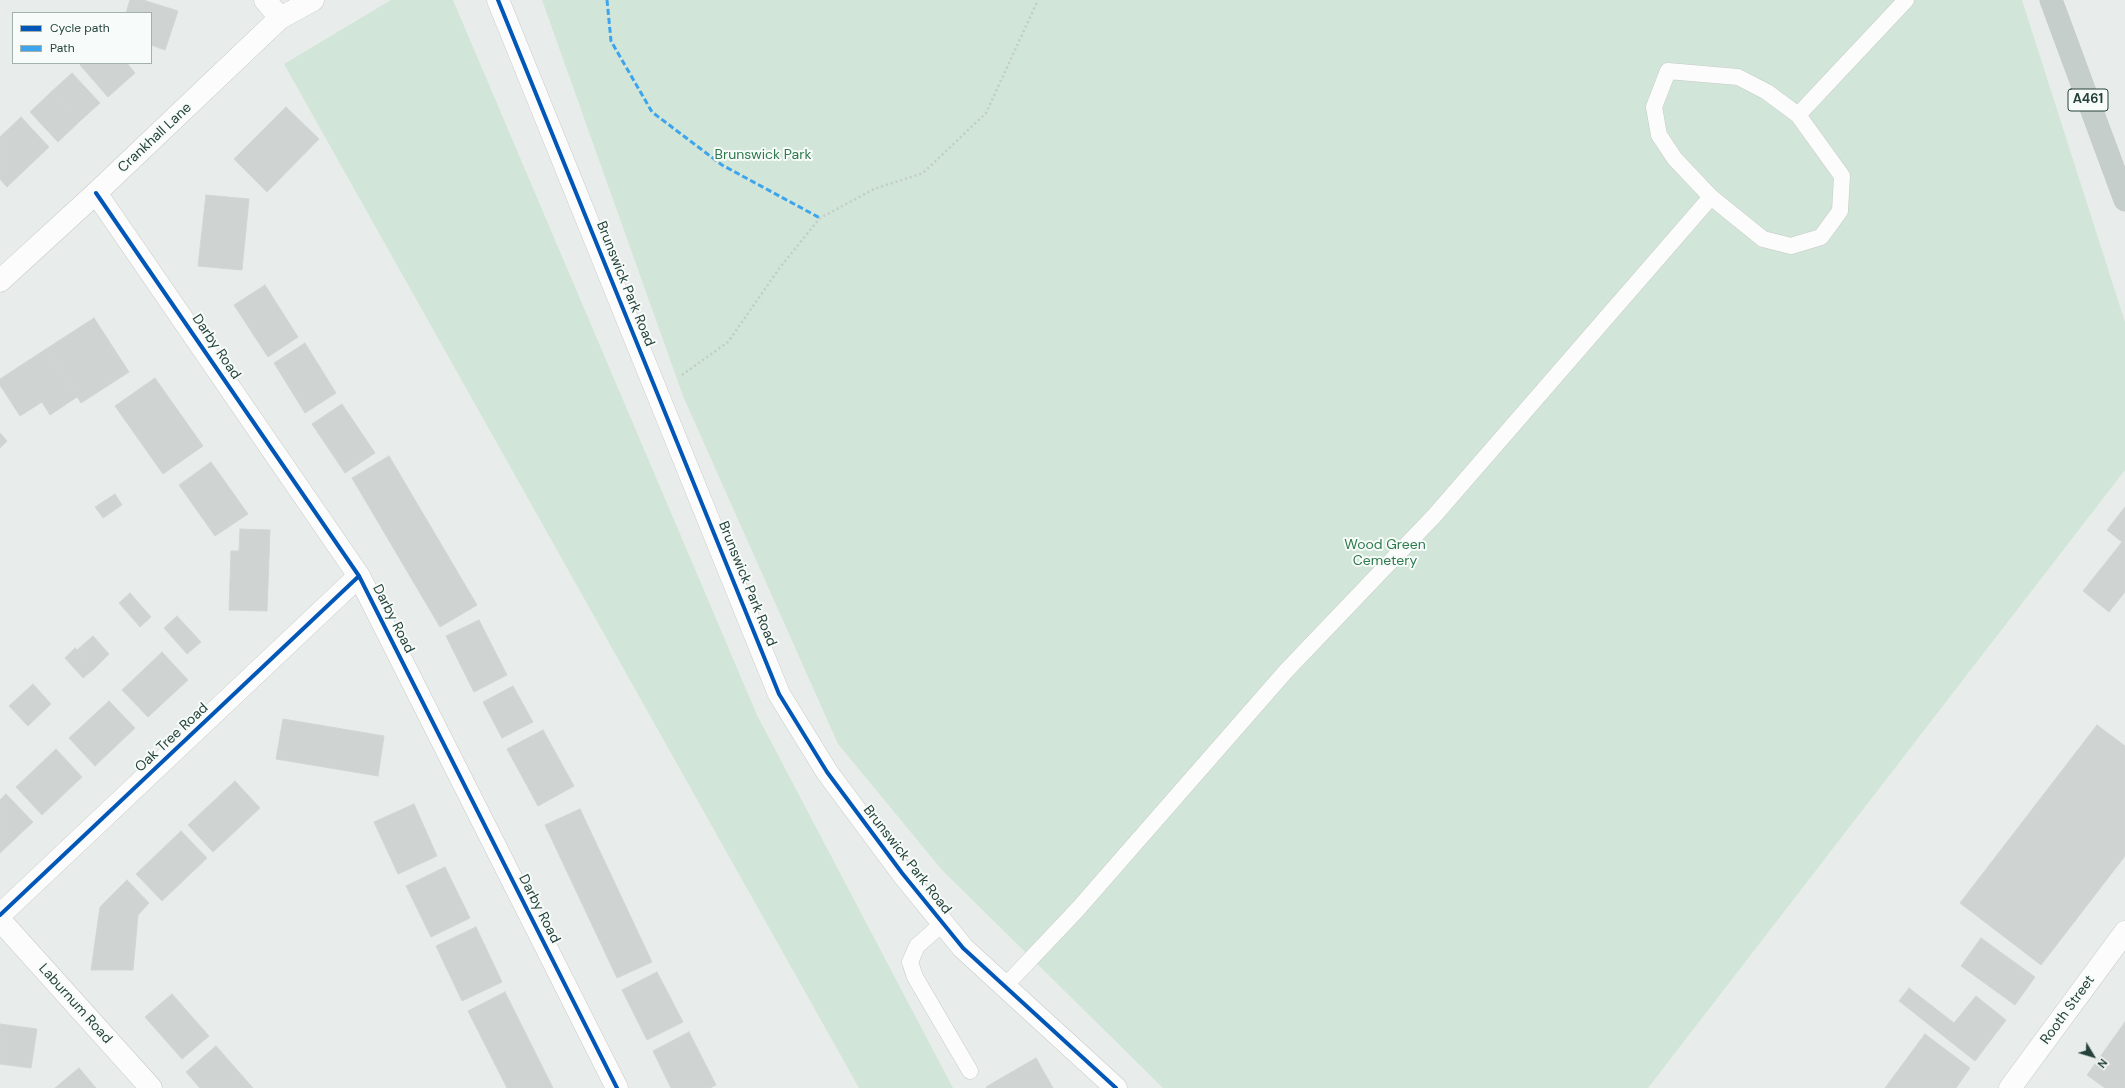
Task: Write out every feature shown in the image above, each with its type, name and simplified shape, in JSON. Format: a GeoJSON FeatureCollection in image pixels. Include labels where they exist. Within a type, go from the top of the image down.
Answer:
{"type":"FeatureCollection","features":[{"type":"Feature","properties":{"kind":"highway","name":"A461"},"geometry":{"type":"LineString","coordinates":[[2051,0],[2125,200]]}},
{"type":"Feature","properties":{"kind":"street"},"geometry":{"type":"LineString","coordinates":[[265,0],[280,18]]}},
{"type":"Feature","properties":{"kind":"street","name":"Crankhall Lane"},"geometry":{"type":"LineString","coordinates":[[0,281],[96,193],[280,18],[313,0]]}},
{"type":"Feature","properties":{"kind":"street","name":"Brunswick Park Road"},"geometry":{"type":"LineString","coordinates":[[498,0],[779,694],[827,772],[902,874],[963,948],[1116,1088]]}},
{"type":"Feature","properties":{"kind":"street","name":"Darby Road"},"geometry":{"type":"LineString","coordinates":[[96,193],[359,576],[616,1088]]}},
{"type":"Feature","properties":{"kind":"street","name":"Oak Tree Road"},"geometry":{"type":"LineString","coordinates":[[0,915],[359,576]]}},
{"type":"Feature","properties":{"kind":"street","name":"Laburnum Road"},"geometry":{"type":"LineString","coordinates":[[0,920],[151,1088]]}},
{"type":"Feature","properties":{"kind":"street","name":"Rooth Street"},"geometry":{"type":"LineString","coordinates":[[2010,1088],[2125,932]]}},
{"type":"Feature","properties":{"kind":"lane"},"geometry":{"type":"LineString","coordinates":[[1798,115],[1906,0]]}},
{"type":"Feature","properties":{"kind":"lane"},"geometry":{"type":"LineString","coordinates":[[1668,71],[1738,77],[1767,92],[1798,115],[1842,176],[1840,211],[1821,237],[1791,246],[1763,240],[1711,197],[1675,159],[1658,135],[1654,107],[1668,71]]}},
{"type":"Feature","properties":{"kind":"lane"},"geometry":{"type":"LineString","coordinates":[[1005,986],[1077,910],[1286,671],[1435,516],[1711,197]]}},
{"type":"Feature","properties":{"kind":"lane"},"geometry":{"type":"LineString","coordinates":[[942,923],[917,946],[910,962],[915,977],[970,1071]]}},
{"type":"Feature","properties":{"kind":"path"},"geometry":{"type":"LineString","coordinates":[[657,393],[728,342],[781,266],[820,218],[874,189],[923,173],[986,113],[1038,0]]}},
{"type":"Feature","properties":{"kind":"green space"},"geometry":{"type":"Polygon","coordinates":[[[391,0],[453,0],[757,715],[953,1088],[859,1088],[284,64],[391,0]]]}},
{"type":"Feature","properties":{"kind":"green space","name":"Wood Green Cemetery"},"geometry":{"type":"Polygon","coordinates":[[[542,0],[2022,0],[2125,322],[2125,470],[1648,1088],[1163,1088],[942,870],[838,744],[683,396],[542,0]]]}},
{"type":"Feature","properties":{"kind":"building"},"geometry":{"type":"Polygon","coordinates":[[[130,0],[143,0],[178,11],[165,50],[152,45],[152,12],[126,12],[130,0]]]}},
{"type":"Feature","properties":{"kind":"building"},"geometry":{"type":"Polygon","coordinates":[[[128,64],[135,73],[108,97],[80,65],[128,64]]]}},
{"type":"Feature","properties":{"kind":"building"},"geometry":{"type":"Polygon","coordinates":[[[72,73],[100,103],[79,122],[51,92],[72,73]]]}},
{"type":"Feature","properties":{"kind":"building"},"geometry":{"type":"Polygon","coordinates":[[[51,92],[79,122],[58,142],[30,112],[51,92]]]}},
{"type":"Feature","properties":{"kind":"building"},"geometry":{"type":"Polygon","coordinates":[[[286,107],[319,139],[267,192],[234,159],[286,107]]]}},
{"type":"Feature","properties":{"kind":"building"},"geometry":{"type":"Polygon","coordinates":[[[21,117],[49,147],[7,187],[0,179],[0,137],[21,117]]]}},
{"type":"Feature","properties":{"kind":"building"},"geometry":{"type":"Polygon","coordinates":[[[206,195],[249,199],[242,270],[198,266],[206,195]]]}},
{"type":"Feature","properties":{"kind":"building"},"geometry":{"type":"Polygon","coordinates":[[[265,285],[298,337],[268,357],[234,305],[265,285]]]}},
{"type":"Feature","properties":{"kind":"building"},"geometry":{"type":"Polygon","coordinates":[[[94,318],[129,372],[81,403],[46,349],[94,318]]]}},
{"type":"Feature","properties":{"kind":"building"},"geometry":{"type":"Polygon","coordinates":[[[305,343],[336,393],[305,413],[274,363],[305,343]]]}},
{"type":"Feature","properties":{"kind":"building"},"geometry":{"type":"Polygon","coordinates":[[[46,349],[77,397],[50,415],[42,402],[20,416],[0,385],[0,379],[46,349]]]}},
{"type":"Feature","properties":{"kind":"building"},"geometry":{"type":"Polygon","coordinates":[[[155,378],[203,446],[163,474],[115,406],[155,378]]]}},
{"type":"Feature","properties":{"kind":"building"},"geometry":{"type":"Polygon","coordinates":[[[342,404],[375,453],[345,473],[312,424],[342,404]]]}},
{"type":"Feature","properties":{"kind":"building"},"geometry":{"type":"Polygon","coordinates":[[[0,433],[7,441],[0,448],[0,433]]]}},
{"type":"Feature","properties":{"kind":"building"},"geometry":{"type":"Polygon","coordinates":[[[389,456],[477,605],[440,627],[352,478],[389,456]]]}},
{"type":"Feature","properties":{"kind":"building"},"geometry":{"type":"Polygon","coordinates":[[[211,462],[248,514],[215,536],[179,485],[211,462]]]}},
{"type":"Feature","properties":{"kind":"building"},"geometry":{"type":"Polygon","coordinates":[[[115,494],[122,505],[103,518],[95,507],[115,494]]]}},
{"type":"Feature","properties":{"kind":"building"},"geometry":{"type":"Polygon","coordinates":[[[2125,507],[2125,592],[2109,612],[2083,591],[2122,542],[2107,530],[2125,507]]]}},
{"type":"Feature","properties":{"kind":"building"},"geometry":{"type":"Polygon","coordinates":[[[240,529],[270,530],[267,611],[229,610],[231,551],[239,551],[240,529]]]}},
{"type":"Feature","properties":{"kind":"building"},"geometry":{"type":"Polygon","coordinates":[[[130,593],[151,617],[140,627],[119,603],[130,593]]]}},
{"type":"Feature","properties":{"kind":"building"},"geometry":{"type":"Polygon","coordinates":[[[177,616],[201,642],[187,654],[164,628],[177,616]]]}},
{"type":"Feature","properties":{"kind":"building"},"geometry":{"type":"Polygon","coordinates":[[[479,620],[507,675],[474,692],[446,636],[479,620]]]}},
{"type":"Feature","properties":{"kind":"building"},"geometry":{"type":"Polygon","coordinates":[[[93,636],[109,654],[94,669],[77,650],[93,636]]]}},
{"type":"Feature","properties":{"kind":"building"},"geometry":{"type":"Polygon","coordinates":[[[75,648],[94,669],[83,678],[65,658],[75,648]]]}},
{"type":"Feature","properties":{"kind":"building"},"geometry":{"type":"Polygon","coordinates":[[[162,652],[188,680],[148,717],[122,690],[162,652]]]}},
{"type":"Feature","properties":{"kind":"building"},"geometry":{"type":"Polygon","coordinates":[[[33,684],[51,704],[28,726],[9,706],[33,684]]]}},
{"type":"Feature","properties":{"kind":"building"},"geometry":{"type":"Polygon","coordinates":[[[513,686],[533,722],[502,738],[483,702],[513,686]]]}},
{"type":"Feature","properties":{"kind":"building"},"geometry":{"type":"Polygon","coordinates":[[[109,701],[135,728],[95,766],[69,738],[109,701]]]}},
{"type":"Feature","properties":{"kind":"building"},"geometry":{"type":"Polygon","coordinates":[[[283,719],[384,736],[378,776],[276,759],[283,719]]]}},
{"type":"Feature","properties":{"kind":"building"},"geometry":{"type":"Polygon","coordinates":[[[2097,725],[2125,746],[2125,856],[2041,965],[1960,903],[2097,725]]]}},
{"type":"Feature","properties":{"kind":"building"},"geometry":{"type":"Polygon","coordinates":[[[543,730],[574,786],[538,806],[507,749],[543,730]]]}},
{"type":"Feature","properties":{"kind":"building"},"geometry":{"type":"Polygon","coordinates":[[[56,749],[82,777],[42,815],[16,787],[56,749]]]}},
{"type":"Feature","properties":{"kind":"building"},"geometry":{"type":"Polygon","coordinates":[[[235,781],[260,808],[213,852],[188,825],[235,781]]]}},
{"type":"Feature","properties":{"kind":"building"},"geometry":{"type":"Polygon","coordinates":[[[6,794],[33,822],[0,853],[0,800],[6,794]]]}},
{"type":"Feature","properties":{"kind":"building"},"geometry":{"type":"Polygon","coordinates":[[[414,804],[437,856],[398,874],[374,822],[414,804]]]}},
{"type":"Feature","properties":{"kind":"building"},"geometry":{"type":"Polygon","coordinates":[[[580,809],[652,962],[617,978],[545,825],[580,809]]]}},
{"type":"Feature","properties":{"kind":"building"},"geometry":{"type":"Polygon","coordinates":[[[181,831],[207,858],[162,901],[136,874],[181,831]]]}},
{"type":"Feature","properties":{"kind":"building"},"geometry":{"type":"Polygon","coordinates":[[[445,867],[470,918],[431,937],[406,886],[445,867]]]}},
{"type":"Feature","properties":{"kind":"building"},"geometry":{"type":"Polygon","coordinates":[[[127,880],[149,903],[138,915],[133,970],[91,970],[100,907],[127,880]]]}},
{"type":"Feature","properties":{"kind":"building"},"geometry":{"type":"Polygon","coordinates":[[[476,927],[502,982],[462,1001],[436,946],[476,927]]]}},
{"type":"Feature","properties":{"kind":"building"},"geometry":{"type":"Polygon","coordinates":[[[1981,938],[2035,977],[2015,1005],[1961,966],[1981,938]]]}},
{"type":"Feature","properties":{"kind":"building"},"geometry":{"type":"Polygon","coordinates":[[[657,972],[683,1022],[647,1040],[622,990],[657,972]]]}},
{"type":"Feature","properties":{"kind":"building"},"geometry":{"type":"Polygon","coordinates":[[[1909,988],[1954,1023],[1976,996],[2006,1020],[1975,1061],[1899,1001],[1909,988]]]}},
{"type":"Feature","properties":{"kind":"building"},"geometry":{"type":"Polygon","coordinates":[[[505,992],[553,1088],[507,1088],[468,1011],[505,992]]]}},
{"type":"Feature","properties":{"kind":"building"},"geometry":{"type":"Polygon","coordinates":[[[172,994],[209,1036],[182,1059],[145,1017],[172,994]]]}},
{"type":"Feature","properties":{"kind":"building"},"geometry":{"type":"Polygon","coordinates":[[[2125,1022],[2125,1088],[2105,1088],[2087,1075],[2125,1022]]]}},
{"type":"Feature","properties":{"kind":"building"},"geometry":{"type":"Polygon","coordinates":[[[0,1024],[37,1029],[31,1068],[0,1064],[0,1024]]]}},
{"type":"Feature","properties":{"kind":"building"},"geometry":{"type":"Polygon","coordinates":[[[689,1032],[716,1085],[710,1088],[671,1088],[653,1051],[689,1032]]]}},
{"type":"Feature","properties":{"kind":"building"},"geometry":{"type":"Polygon","coordinates":[[[1925,1034],[1970,1068],[1956,1088],[1885,1088],[1925,1034]]]}},
{"type":"Feature","properties":{"kind":"building"},"geometry":{"type":"Polygon","coordinates":[[[216,1046],[253,1088],[200,1088],[186,1072],[216,1046]]]}},
{"type":"Feature","properties":{"kind":"building"},"geometry":{"type":"Polygon","coordinates":[[[1036,1058],[1053,1088],[986,1087],[1036,1058]]]}},
{"type":"Feature","properties":{"kind":"building"},"geometry":{"type":"Polygon","coordinates":[[[79,1068],[96,1088],[55,1088],[79,1068]]]}},
{"type":"Feature","properties":{"kind":"marked path"},"geometry":{"type":"LineString","coordinates":[[607,0],[611,41],[652,112],[722,165],[820,218]]}},
{"type":"Feature","properties":{"kind":"cycle path"},"geometry":{"type":"LineString","coordinates":[[498,0],[779,694],[827,772],[902,873],[963,948],[1116,1088]]}},
{"type":"Feature","properties":{"kind":"cycle path"},"geometry":{"type":"LineString","coordinates":[[96,193],[359,576],[617,1088]]}},
{"type":"Feature","properties":{"kind":"cycle path"},"geometry":{"type":"LineString","coordinates":[[0,915],[359,576]]}},
{"type":"Feature","properties":{"kind":"park label","name":"Brunswick Park"},"geometry":{"type":"Point","coordinates":[763,155]}}]}
